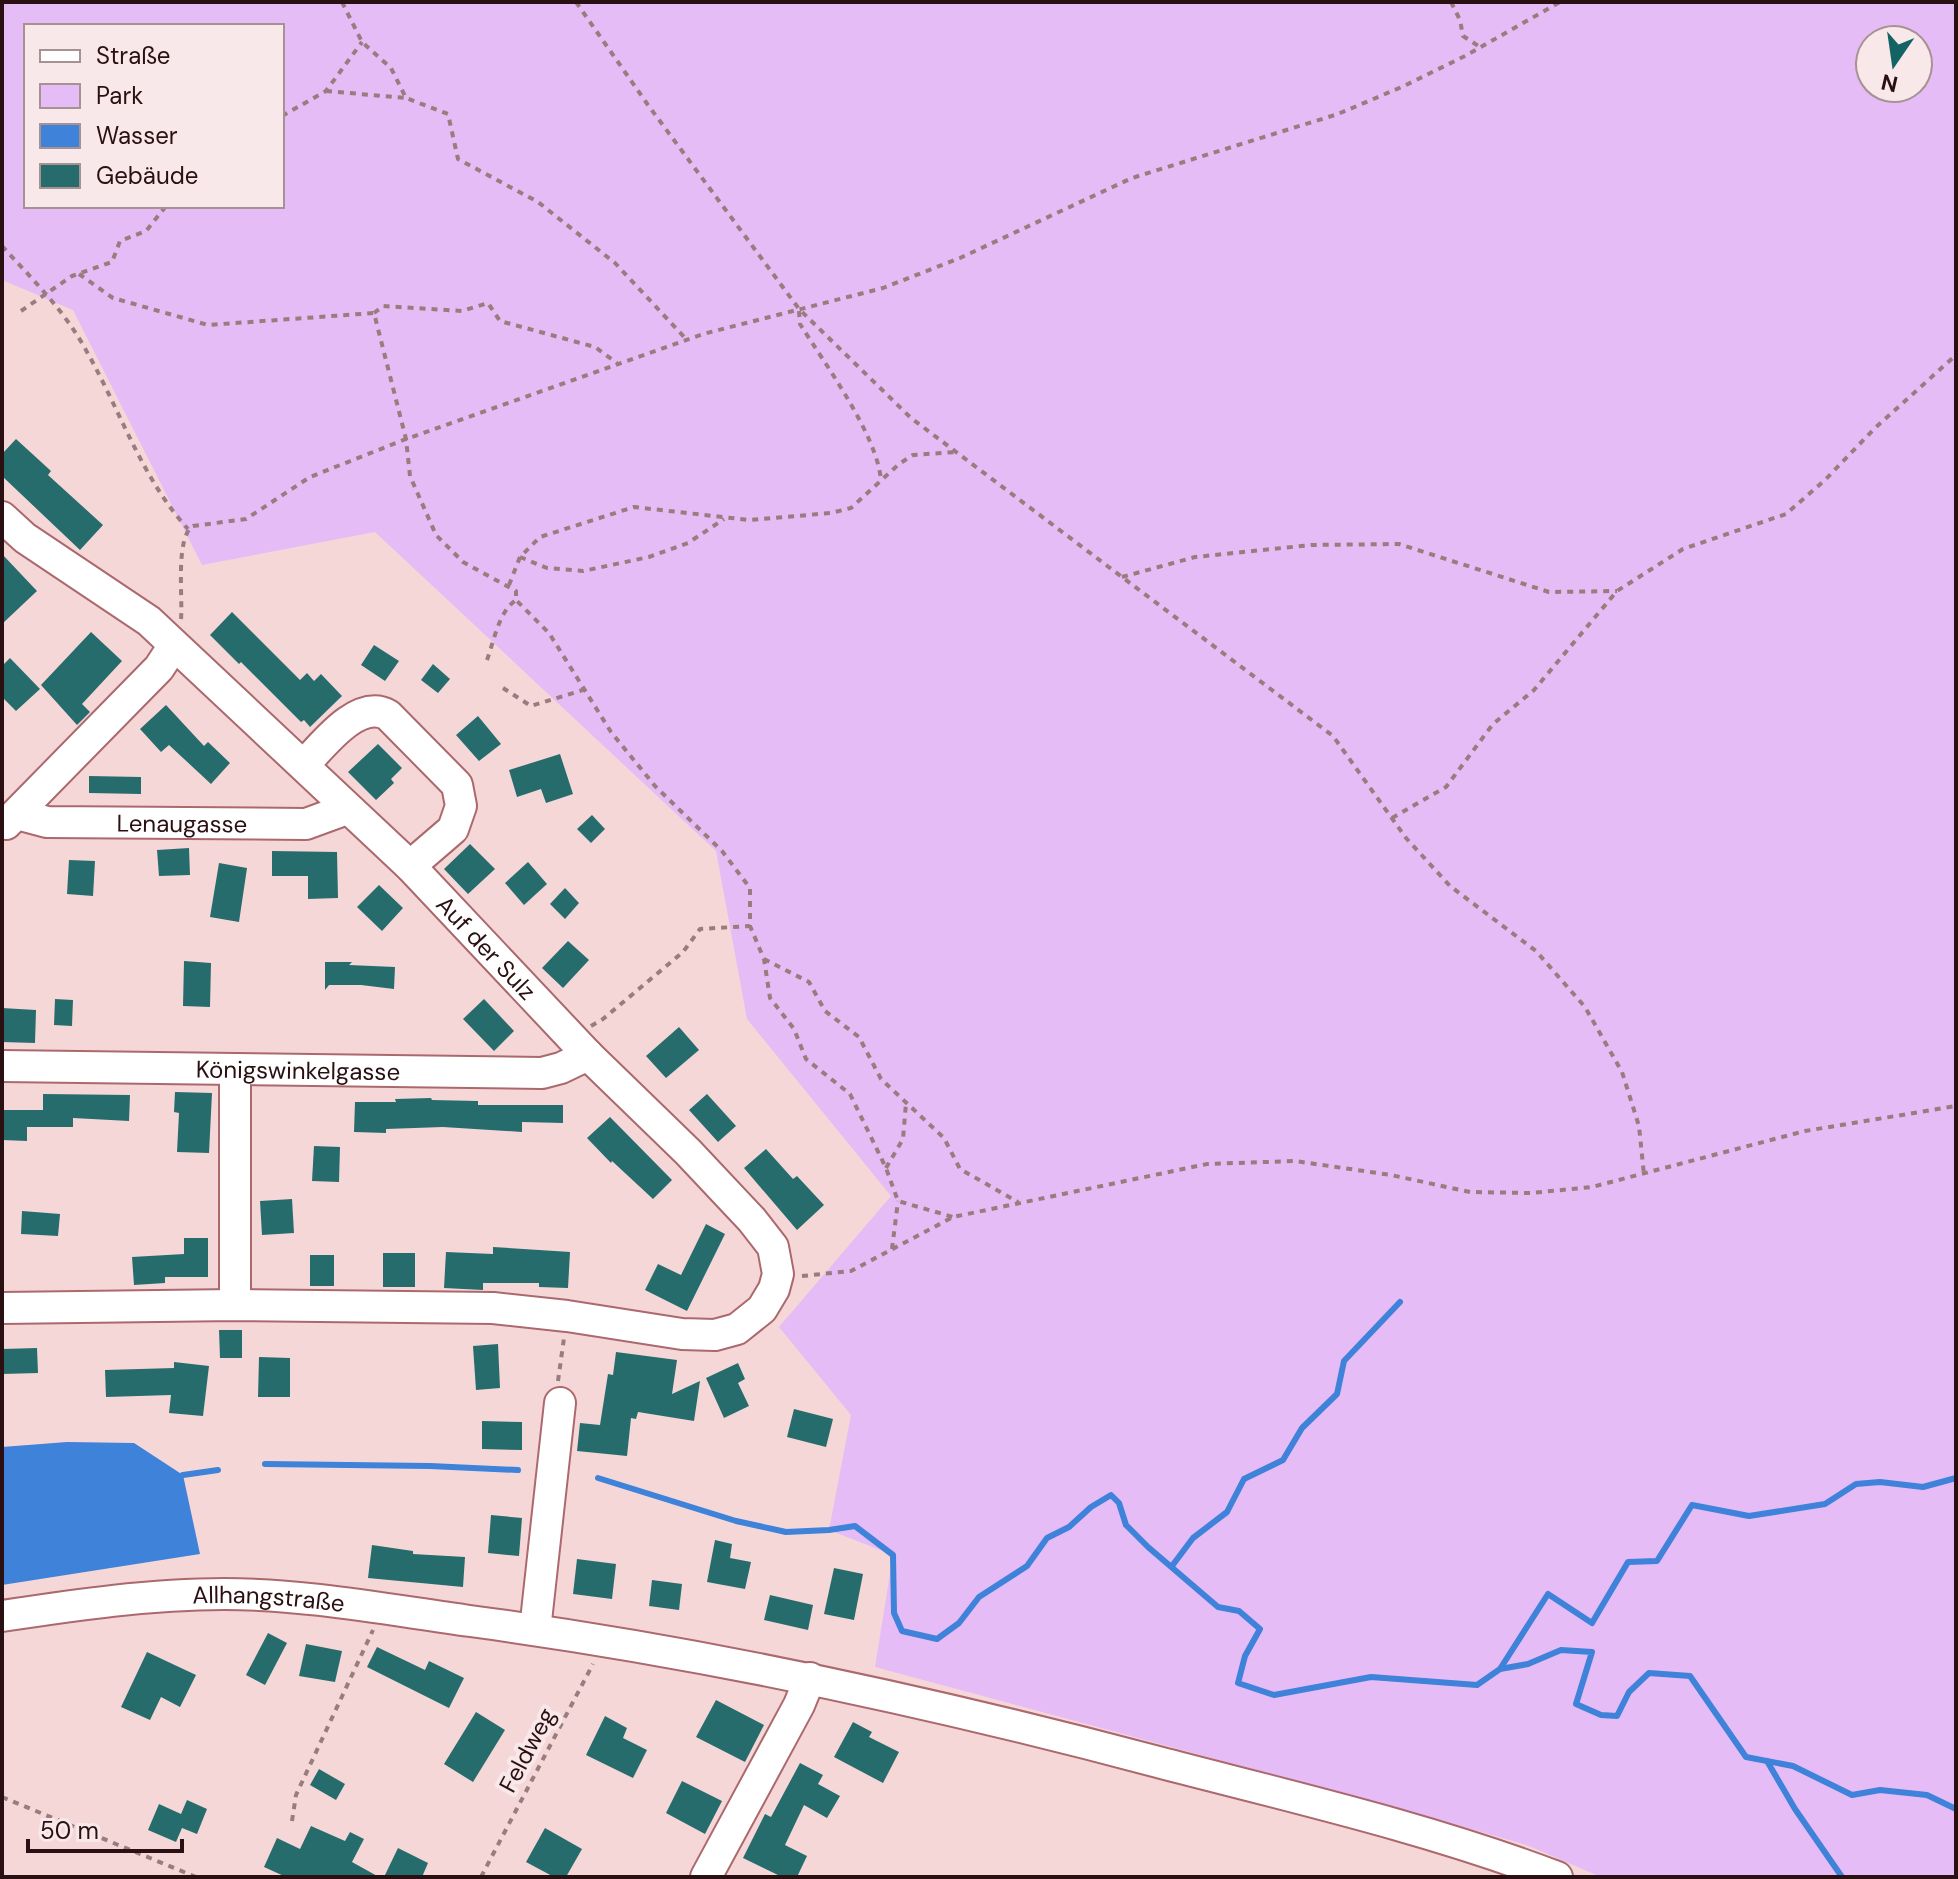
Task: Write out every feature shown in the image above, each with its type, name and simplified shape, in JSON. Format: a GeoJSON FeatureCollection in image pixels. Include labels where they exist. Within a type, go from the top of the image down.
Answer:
{"type":"FeatureCollection","features":[{"type":"Feature","properties":{"kind":"street","name":"Auf der Sulz"},"geometry":{"type":"LineString","coordinates":[[2,517],[25,538],[149,621],[410,866],[580,1046],[752,1220],[773,1247],[778,1274]]}},
{"type":"Feature","properties":{"kind":"street"},"geometry":{"type":"LineString","coordinates":[[9,821],[159,668],[174,645]]}},
{"type":"Feature","properties":{"kind":"street"},"geometry":{"type":"LineString","coordinates":[[304,765],[342,725],[366,712],[380,710],[388,715],[457,785],[461,806],[453,829],[410,866]]}},
{"type":"Feature","properties":{"kind":"street","name":"Lenaugasse"},"geometry":{"type":"LineString","coordinates":[[9,821],[306,824],[347,809]]}},
{"type":"Feature","properties":{"kind":"street","name":"Königswinkelgasse"},"geometry":{"type":"LineString","coordinates":[[2,1066],[542,1073],[561,1068],[580,1046]]}},
{"type":"Feature","properties":{"kind":"street"},"geometry":{"type":"LineString","coordinates":[[235,1069],[235,1305]]}},
{"type":"Feature","properties":{"kind":"street"},"geometry":{"type":"LineString","coordinates":[[2,1308],[235,1305],[493,1308],[682,1334],[715,1335],[737,1329],[762,1309],[774,1289],[778,1274]]}},
{"type":"Feature","properties":{"kind":"street"},"geometry":{"type":"LineString","coordinates":[[535,1630],[560,1403]]}},
{"type":"Feature","properties":{"kind":"street","name":"Allhangstraße"},"geometry":{"type":"LineString","coordinates":[[2,1616],[101,1601],[226,1594],[313,1600],[605,1641],[810,1678],[1015,1724],[1455,1841],[1557,1877]]}},
{"type":"Feature","properties":{"kind":"street"},"geometry":{"type":"LineString","coordinates":[[706,1877],[799,1705],[810,1678]]}},
{"type":"Feature","properties":{"kind":"path"},"geometry":{"type":"LineString","coordinates":[[342,2],[362,42],[391,68],[406,98]]}},
{"type":"Feature","properties":{"kind":"path"},"geometry":{"type":"LineString","coordinates":[[576,2],[657,118],[799,309],[911,418],[1333,736],[1406,838],[1450,886],[1536,951],[1585,1007],[1622,1072],[1639,1126],[1644,1175]]}},
{"type":"Feature","properties":{"kind":"path"},"geometry":{"type":"LineString","coordinates":[[1451,2],[1460,20],[1463,36],[1480,47]]}},
{"type":"Feature","properties":{"kind":"path"},"geometry":{"type":"LineString","coordinates":[[188,529],[199,524],[246,519],[310,477],[406,439],[687,340],[883,288],[960,258],[1132,178],[1338,114],[1404,86],[1558,3]]}},
{"type":"Feature","properties":{"kind":"path"},"geometry":{"type":"LineString","coordinates":[[284,115],[326,91],[362,42]]}},
{"type":"Feature","properties":{"kind":"path"},"geometry":{"type":"LineString","coordinates":[[326,91],[406,98],[448,114],[458,159],[538,202],[615,263],[687,340]]}},
{"type":"Feature","properties":{"kind":"path"},"geometry":{"type":"LineString","coordinates":[[21,311],[79,274],[112,262],[120,241],[146,231],[164,208]]}},
{"type":"Feature","properties":{"kind":"path"},"geometry":{"type":"LineString","coordinates":[[2,246],[47,294],[77,334],[156,487],[173,514],[188,529]]}},
{"type":"Feature","properties":{"kind":"path"},"geometry":{"type":"LineString","coordinates":[[79,274],[113,298],[208,325],[374,313],[383,306],[462,311],[488,303],[500,321],[595,347],[619,364]]}},
{"type":"Feature","properties":{"kind":"path"},"geometry":{"type":"LineString","coordinates":[[799,309],[800,324],[869,438],[880,465],[881,481]]}},
{"type":"Feature","properties":{"kind":"path"},"geometry":{"type":"LineString","coordinates":[[374,313],[406,439],[410,476],[436,535],[463,562],[516,591],[516,600],[549,633],[611,732],[655,786],[722,851],[750,888],[750,926],[764,959],[770,998],[794,1029],[806,1059],[850,1094],[886,1168],[898,1201],[892,1249]]}},
{"type":"Feature","properties":{"kind":"path"},"geometry":{"type":"LineString","coordinates":[[1392,818],[1446,787],[1493,724],[1534,690],[1617,591],[1683,549],[1786,514],[1956,355]]}},
{"type":"Feature","properties":{"kind":"path"},"geometry":{"type":"LineString","coordinates":[[509,585],[520,557],[540,537],[634,507],[749,520],[831,513],[851,508],[913,455],[956,452]]}},
{"type":"Feature","properties":{"kind":"path"},"geometry":{"type":"LineString","coordinates":[[520,557],[547,568],[583,571],[649,557],[688,543],[726,517]]}},
{"type":"Feature","properties":{"kind":"path"},"geometry":{"type":"LineString","coordinates":[[174,645],[180,626],[182,551],[188,529]]}},
{"type":"Feature","properties":{"kind":"path"},"geometry":{"type":"LineString","coordinates":[[1122,577],[1195,557],[1311,545],[1399,544],[1549,592],[1617,591]]}},
{"type":"Feature","properties":{"kind":"path"},"geometry":{"type":"LineString","coordinates":[[487,660],[509,604],[516,600]]}},
{"type":"Feature","properties":{"kind":"path"},"geometry":{"type":"LineString","coordinates":[[503,688],[531,706],[586,689]]}},
{"type":"Feature","properties":{"kind":"path"},"geometry":{"type":"LineString","coordinates":[[580,1046],[603,1019],[683,952],[700,929],[750,926]]}},
{"type":"Feature","properties":{"kind":"path"},"geometry":{"type":"LineString","coordinates":[[764,959],[809,982],[825,1011],[859,1037],[881,1079],[944,1138],[960,1169],[1020,1203]]}},
{"type":"Feature","properties":{"kind":"path"},"geometry":{"type":"LineString","coordinates":[[886,1168],[903,1139],[906,1103]]}},
{"type":"Feature","properties":{"kind":"path"},"geometry":{"type":"LineString","coordinates":[[778,1274],[805,1276],[851,1271],[953,1217],[1207,1164],[1295,1161],[1391,1175],[1470,1192],[1531,1193],[1592,1187],[1805,1131],[1956,1106]]}},
{"type":"Feature","properties":{"kind":"path"},"geometry":{"type":"LineString","coordinates":[[898,1201],[953,1217]]}},
{"type":"Feature","properties":{"kind":"path"},"geometry":{"type":"LineString","coordinates":[[560,1403],[557,1391],[567,1316]]}},
{"type":"Feature","properties":{"kind":"path"},"geometry":{"type":"LineString","coordinates":[[292,1821],[296,1795],[372,1636],[377,1608]]}},
{"type":"Feature","properties":{"kind":"path","name":"Feldweg"},"geometry":{"type":"LineString","coordinates":[[481,1877],[605,1641]]}},
{"type":"Feature","properties":{"kind":"path"},"geometry":{"type":"LineString","coordinates":[[2,1797],[196,1877]]}},
{"type":"Feature","properties":{"kind":"green space"},"geometry":{"type":"Polygon","coordinates":[[[2,2],[1956,2],[1956,1877],[1601,1877],[1529,1846],[1427,1816],[875,1667],[893,1555],[829,1530],[851,1415],[779,1327],[891,1196],[747,1019],[716,851],[375,532],[202,565],[73,310],[2,280],[2,2]]]}},
{"type":"Feature","properties":{"kind":"water"},"geometry":{"type":"Polygon","coordinates":[[[67,1442],[134,1443],[183,1475],[200,1554],[2,1585],[2,1447],[67,1442]]]}},
{"type":"Feature","properties":{"kind":"building"},"geometry":{"type":"Polygon","coordinates":[[[16,439],[51,471],[48,475],[103,525],[80,550],[2,476],[2,454],[16,439]]]}},
{"type":"Feature","properties":{"kind":"building"},"geometry":{"type":"Polygon","coordinates":[[[2,554],[37,591],[2,624],[2,554]]]}},
{"type":"Feature","properties":{"kind":"building"},"geometry":{"type":"Polygon","coordinates":[[[232,612],[300,680],[307,673],[314,681],[321,674],[342,696],[310,727],[304,720],[301,722],[210,635],[232,612]]]}},
{"type":"Feature","properties":{"kind":"building"},"geometry":{"type":"Polygon","coordinates":[[[91,632],[122,661],[82,704],[90,712],[77,725],[41,685],[91,632]]]}},
{"type":"Feature","properties":{"kind":"building"},"geometry":{"type":"Polygon","coordinates":[[[374,645],[399,661],[385,681],[361,665],[374,645]]]}},
{"type":"Feature","properties":{"kind":"building"},"geometry":{"type":"Polygon","coordinates":[[[10,658],[40,689],[16,711],[2,697],[2,666],[10,658]]]}},
{"type":"Feature","properties":{"kind":"building"},"geometry":{"type":"Polygon","coordinates":[[[433,664],[450,679],[438,693],[421,680],[433,664]]]}},
{"type":"Feature","properties":{"kind":"building"},"geometry":{"type":"Polygon","coordinates":[[[166,705],[204,746],[208,742],[230,763],[211,784],[169,745],[161,752],[140,729],[166,705]]]}},
{"type":"Feature","properties":{"kind":"building"},"geometry":{"type":"Polygon","coordinates":[[[478,716],[501,744],[479,761],[456,735],[478,716]]]}},
{"type":"Feature","properties":{"kind":"building"},"geometry":{"type":"Polygon","coordinates":[[[378,744],[402,768],[391,779],[394,783],[376,800],[348,772],[378,744]]]}},
{"type":"Feature","properties":{"kind":"building"},"geometry":{"type":"Polygon","coordinates":[[[560,754],[573,794],[546,803],[541,789],[517,797],[509,770],[560,754]]]}},
{"type":"Feature","properties":{"kind":"building"},"geometry":{"type":"Polygon","coordinates":[[[89,776],[141,777],[141,794],[89,793],[89,776]]]}},
{"type":"Feature","properties":{"kind":"building"},"geometry":{"type":"Polygon","coordinates":[[[592,815],[605,829],[591,843],[577,829],[592,815]]]}},
{"type":"Feature","properties":{"kind":"building"},"geometry":{"type":"Polygon","coordinates":[[[470,844],[495,869],[468,894],[444,869],[470,844]]]}},
{"type":"Feature","properties":{"kind":"building"},"geometry":{"type":"Polygon","coordinates":[[[189,848],[190,875],[159,876],[157,850],[189,848]]]}},
{"type":"Feature","properties":{"kind":"building"},"geometry":{"type":"Polygon","coordinates":[[[272,851],[337,852],[338,898],[308,899],[308,876],[272,876],[272,851]]]}},
{"type":"Feature","properties":{"kind":"building"},"geometry":{"type":"Polygon","coordinates":[[[69,860],[95,861],[93,896],[67,894],[69,860]]]}},
{"type":"Feature","properties":{"kind":"building"},"geometry":{"type":"Polygon","coordinates":[[[528,862],[547,884],[524,905],[505,883],[528,862]]]}},
{"type":"Feature","properties":{"kind":"building"},"geometry":{"type":"Polygon","coordinates":[[[219,863],[247,868],[239,922],[210,917],[219,863]]]}},
{"type":"Feature","properties":{"kind":"building"},"geometry":{"type":"Polygon","coordinates":[[[379,885],[403,908],[382,931],[357,907],[379,885]]]}},
{"type":"Feature","properties":{"kind":"building"},"geometry":{"type":"Polygon","coordinates":[[[565,888],[579,903],[565,919],[550,904],[565,888]]]}},
{"type":"Feature","properties":{"kind":"building"},"geometry":{"type":"Polygon","coordinates":[[[568,941],[589,960],[563,988],[542,968],[568,941]]]}},
{"type":"Feature","properties":{"kind":"building"},"geometry":{"type":"Polygon","coordinates":[[[184,961],[211,963],[210,1007],[183,1006],[184,961]]]}},
{"type":"Feature","properties":{"kind":"building"},"geometry":{"type":"Polygon","coordinates":[[[325,962],[395,967],[394,989],[329,985],[325,990],[325,962]]]}},
{"type":"Feature","properties":{"kind":"building"},"geometry":{"type":"Polygon","coordinates":[[[55,999],[73,1000],[72,1026],[54,1025],[55,999]]]}},
{"type":"Feature","properties":{"kind":"building"},"geometry":{"type":"Polygon","coordinates":[[[484,999],[514,1031],[494,1051],[463,1019],[484,999]]]}},
{"type":"Feature","properties":{"kind":"building"},"geometry":{"type":"Polygon","coordinates":[[[2,1008],[36,1010],[35,1043],[2,1042],[2,1008]]]}},
{"type":"Feature","properties":{"kind":"building"},"geometry":{"type":"Polygon","coordinates":[[[679,1027],[699,1050],[666,1078],[646,1056],[679,1027]]]}},
{"type":"Feature","properties":{"kind":"building"},"geometry":{"type":"Polygon","coordinates":[[[175,1092],[212,1093],[209,1153],[177,1152],[179,1113],[174,1112],[175,1092]]]}},
{"type":"Feature","properties":{"kind":"building"},"geometry":{"type":"Polygon","coordinates":[[[43,1094],[130,1095],[129,1121],[73,1118],[73,1127],[27,1127],[27,1141],[2,1140],[2,1110],[43,1110],[43,1094]]]}},
{"type":"Feature","properties":{"kind":"building"},"geometry":{"type":"Polygon","coordinates":[[[707,1094],[736,1126],[718,1142],[689,1110],[707,1094]]]}},
{"type":"Feature","properties":{"kind":"building"},"geometry":{"type":"Polygon","coordinates":[[[431,1098],[478,1101],[478,1105],[563,1105],[563,1123],[522,1122],[522,1132],[443,1127],[386,1129],[386,1133],[354,1132],[355,1102],[431,1098]]]}},
{"type":"Feature","properties":{"kind":"building"},"geometry":{"type":"Polygon","coordinates":[[[610,1117],[672,1180],[653,1199],[587,1138],[610,1117]]]}},
{"type":"Feature","properties":{"kind":"building"},"geometry":{"type":"Polygon","coordinates":[[[314,1146],[340,1147],[339,1182],[312,1181],[314,1146]]]}},
{"type":"Feature","properties":{"kind":"building"},"geometry":{"type":"Polygon","coordinates":[[[766,1149],[793,1179],[797,1176],[824,1205],[797,1230],[744,1168],[766,1149]]]}},
{"type":"Feature","properties":{"kind":"building"},"geometry":{"type":"Polygon","coordinates":[[[292,1199],[294,1233],[262,1235],[260,1201],[292,1199]]]}},
{"type":"Feature","properties":{"kind":"building"},"geometry":{"type":"Polygon","coordinates":[[[22,1211],[60,1214],[58,1236],[21,1234],[22,1211]]]}},
{"type":"Feature","properties":{"kind":"building"},"geometry":{"type":"Polygon","coordinates":[[[706,1224],[725,1234],[687,1311],[645,1290],[658,1264],[681,1275],[706,1224]]]}},
{"type":"Feature","properties":{"kind":"building"},"geometry":{"type":"Polygon","coordinates":[[[184,1238],[208,1238],[208,1277],[165,1277],[165,1283],[134,1285],[132,1257],[184,1254],[184,1238]]]}},
{"type":"Feature","properties":{"kind":"building"},"geometry":{"type":"Polygon","coordinates":[[[493,1247],[570,1252],[568,1288],[539,1287],[539,1283],[483,1283],[483,1290],[444,1288],[446,1252],[493,1254],[493,1247]]]}},
{"type":"Feature","properties":{"kind":"building"},"geometry":{"type":"Polygon","coordinates":[[[383,1253],[415,1253],[415,1287],[383,1287],[383,1253]]]}},
{"type":"Feature","properties":{"kind":"building"},"geometry":{"type":"Polygon","coordinates":[[[310,1255],[334,1255],[334,1286],[310,1286],[310,1255]]]}},
{"type":"Feature","properties":{"kind":"building"},"geometry":{"type":"Polygon","coordinates":[[[219,1330],[242,1330],[242,1358],[220,1358],[219,1330]]]}},
{"type":"Feature","properties":{"kind":"building"},"geometry":{"type":"Polygon","coordinates":[[[498,1344],[500,1388],[476,1390],[473,1346],[498,1344]]]}},
{"type":"Feature","properties":{"kind":"building"},"geometry":{"type":"Polygon","coordinates":[[[37,1348],[38,1373],[2,1374],[2,1349],[37,1348]]]}},
{"type":"Feature","properties":{"kind":"building"},"geometry":{"type":"Polygon","coordinates":[[[616,1352],[677,1360],[672,1394],[700,1381],[694,1421],[638,1412],[636,1419],[631,1418],[627,1456],[577,1451],[580,1423],[600,1425],[608,1374],[613,1375],[616,1352]]]}},
{"type":"Feature","properties":{"kind":"building"},"geometry":{"type":"Polygon","coordinates":[[[259,1357],[290,1358],[290,1397],[258,1397],[259,1357]]]}},
{"type":"Feature","properties":{"kind":"building"},"geometry":{"type":"Polygon","coordinates":[[[174,1362],[209,1366],[203,1416],[169,1413],[171,1395],[106,1397],[105,1370],[174,1368],[174,1362]]]}},
{"type":"Feature","properties":{"kind":"building"},"geometry":{"type":"Polygon","coordinates":[[[738,1363],[745,1379],[738,1383],[749,1406],[724,1418],[706,1378],[738,1363]]]}},
{"type":"Feature","properties":{"kind":"building"},"geometry":{"type":"Polygon","coordinates":[[[794,1409],[833,1419],[826,1447],[787,1437],[794,1409]]]}},
{"type":"Feature","properties":{"kind":"building"},"geometry":{"type":"Polygon","coordinates":[[[482,1421],[522,1422],[522,1450],[482,1449],[482,1421]]]}},
{"type":"Feature","properties":{"kind":"building"},"geometry":{"type":"Polygon","coordinates":[[[491,1515],[522,1518],[519,1556],[488,1553],[491,1515]]]}},
{"type":"Feature","properties":{"kind":"building"},"geometry":{"type":"Polygon","coordinates":[[[715,1540],[732,1544],[730,1558],[751,1562],[745,1589],[707,1582],[715,1540]]]}},
{"type":"Feature","properties":{"kind":"building"},"geometry":{"type":"Polygon","coordinates":[[[372,1545],[413,1551],[413,1554],[465,1557],[463,1587],[368,1578],[372,1545]]]}},
{"type":"Feature","properties":{"kind":"building"},"geometry":{"type":"Polygon","coordinates":[[[577,1559],[616,1564],[612,1599],[573,1594],[577,1559]]]}},
{"type":"Feature","properties":{"kind":"building"},"geometry":{"type":"Polygon","coordinates":[[[834,1568],[863,1574],[854,1620],[824,1614],[834,1568]]]}},
{"type":"Feature","properties":{"kind":"building"},"geometry":{"type":"Polygon","coordinates":[[[652,1580],[682,1584],[679,1610],[649,1606],[652,1580]]]}},
{"type":"Feature","properties":{"kind":"building"},"geometry":{"type":"Polygon","coordinates":[[[770,1595],[813,1605],[808,1630],[764,1620],[770,1595]]]}},
{"type":"Feature","properties":{"kind":"building"},"geometry":{"type":"Polygon","coordinates":[[[268,1633],[287,1643],[265,1685],[246,1675],[268,1633]]]}},
{"type":"Feature","properties":{"kind":"building"},"geometry":{"type":"Polygon","coordinates":[[[306,1644],[342,1651],[335,1682],[299,1676],[306,1644]]]}},
{"type":"Feature","properties":{"kind":"building"},"geometry":{"type":"Polygon","coordinates":[[[377,1647],[425,1670],[429,1661],[464,1678],[449,1708],[367,1667],[377,1647]]]}},
{"type":"Feature","properties":{"kind":"building"},"geometry":{"type":"Polygon","coordinates":[[[147,1652],[196,1675],[180,1707],[161,1697],[150,1720],[121,1707],[147,1652]]]}},
{"type":"Feature","properties":{"kind":"building"},"geometry":{"type":"Polygon","coordinates":[[[716,1700],[764,1725],[745,1762],[696,1737],[716,1700]]]}},
{"type":"Feature","properties":{"kind":"building"},"geometry":{"type":"Polygon","coordinates":[[[476,1712],[505,1730],[473,1782],[444,1764],[476,1712]]]}},
{"type":"Feature","properties":{"kind":"building"},"geometry":{"type":"Polygon","coordinates":[[[605,1716],[627,1728],[623,1738],[647,1750],[633,1778],[586,1755],[605,1716]]]}},
{"type":"Feature","properties":{"kind":"building"},"geometry":{"type":"Polygon","coordinates":[[[853,1722],[872,1732],[869,1737],[899,1752],[883,1783],[834,1757],[853,1722]]]}},
{"type":"Feature","properties":{"kind":"building"},"geometry":{"type":"Polygon","coordinates":[[[800,1763],[823,1775],[818,1784],[840,1796],[827,1818],[804,1805],[785,1845],[807,1856],[797,1877],[782,1877],[743,1858],[765,1814],[771,1817],[800,1763]]]}},
{"type":"Feature","properties":{"kind":"building"},"geometry":{"type":"Polygon","coordinates":[[[319,1769],[345,1784],[336,1800],[310,1785],[319,1769]]]}},
{"type":"Feature","properties":{"kind":"building"},"geometry":{"type":"Polygon","coordinates":[[[682,1781],[722,1801],[705,1834],[666,1813],[682,1781]]]}},
{"type":"Feature","properties":{"kind":"building"},"geometry":{"type":"Polygon","coordinates":[[[187,1800],[207,1809],[197,1834],[182,1828],[176,1842],[148,1830],[159,1804],[181,1814],[187,1800]]]}},
{"type":"Feature","properties":{"kind":"building"},"geometry":{"type":"Polygon","coordinates":[[[311,1826],[345,1841],[350,1832],[364,1839],[352,1862],[379,1877],[286,1877],[264,1867],[277,1838],[300,1849],[311,1826]]]}},
{"type":"Feature","properties":{"kind":"building"},"geometry":{"type":"Polygon","coordinates":[[[545,1828],[582,1849],[566,1877],[554,1877],[526,1862],[545,1828]]]}},
{"type":"Feature","properties":{"kind":"building"},"geometry":{"type":"Polygon","coordinates":[[[398,1848],[428,1863],[422,1877],[384,1877],[398,1848]]]}},
{"type":"Feature","properties":{"kind":"waterway"},"geometry":{"type":"LineString","coordinates":[[1172,1566],[1193,1538],[1227,1512],[1244,1479],[1283,1460],[1302,1428],[1337,1394],[1344,1361],[1400,1302]]}},
{"type":"Feature","properties":{"kind":"waterway"},"geometry":{"type":"LineString","coordinates":[[265,1464],[518,1470]]}},
{"type":"Feature","properties":{"kind":"waterway"},"geometry":{"type":"LineString","coordinates":[[183,1475],[218,1470]]}},
{"type":"Feature","properties":{"kind":"waterway"},"geometry":{"type":"LineString","coordinates":[[598,1478],[736,1521],[786,1532],[855,1526],[893,1555],[894,1613],[902,1631],[937,1639],[959,1623],[979,1597],[1027,1566],[1047,1538],[1069,1527],[1091,1507],[1111,1495],[1119,1503],[1126,1525],[1148,1547],[1218,1607],[1239,1611],[1260,1629],[1245,1656],[1238,1683],[1274,1695],[1371,1677],[1477,1685],[1500,1669],[1548,1594],[1592,1623],[1628,1562],[1657,1561],[1692,1505],[1749,1516],[1825,1504],[1856,1484],[1880,1482],[1923,1487],[1956,1478]]}},
{"type":"Feature","properties":{"kind":"waterway"},"geometry":{"type":"LineString","coordinates":[[1500,1669],[1528,1664],[1561,1650],[1592,1652],[1576,1704],[1601,1715],[1617,1716],[1629,1692],[1649,1673],[1690,1676],[1746,1757],[1793,1766],[1852,1795],[1880,1790],[1927,1795],[1956,1809]]}},
{"type":"Feature","properties":{"kind":"waterway"},"geometry":{"type":"LineString","coordinates":[[1767,1761],[1795,1809],[1842,1877]]}}]}
